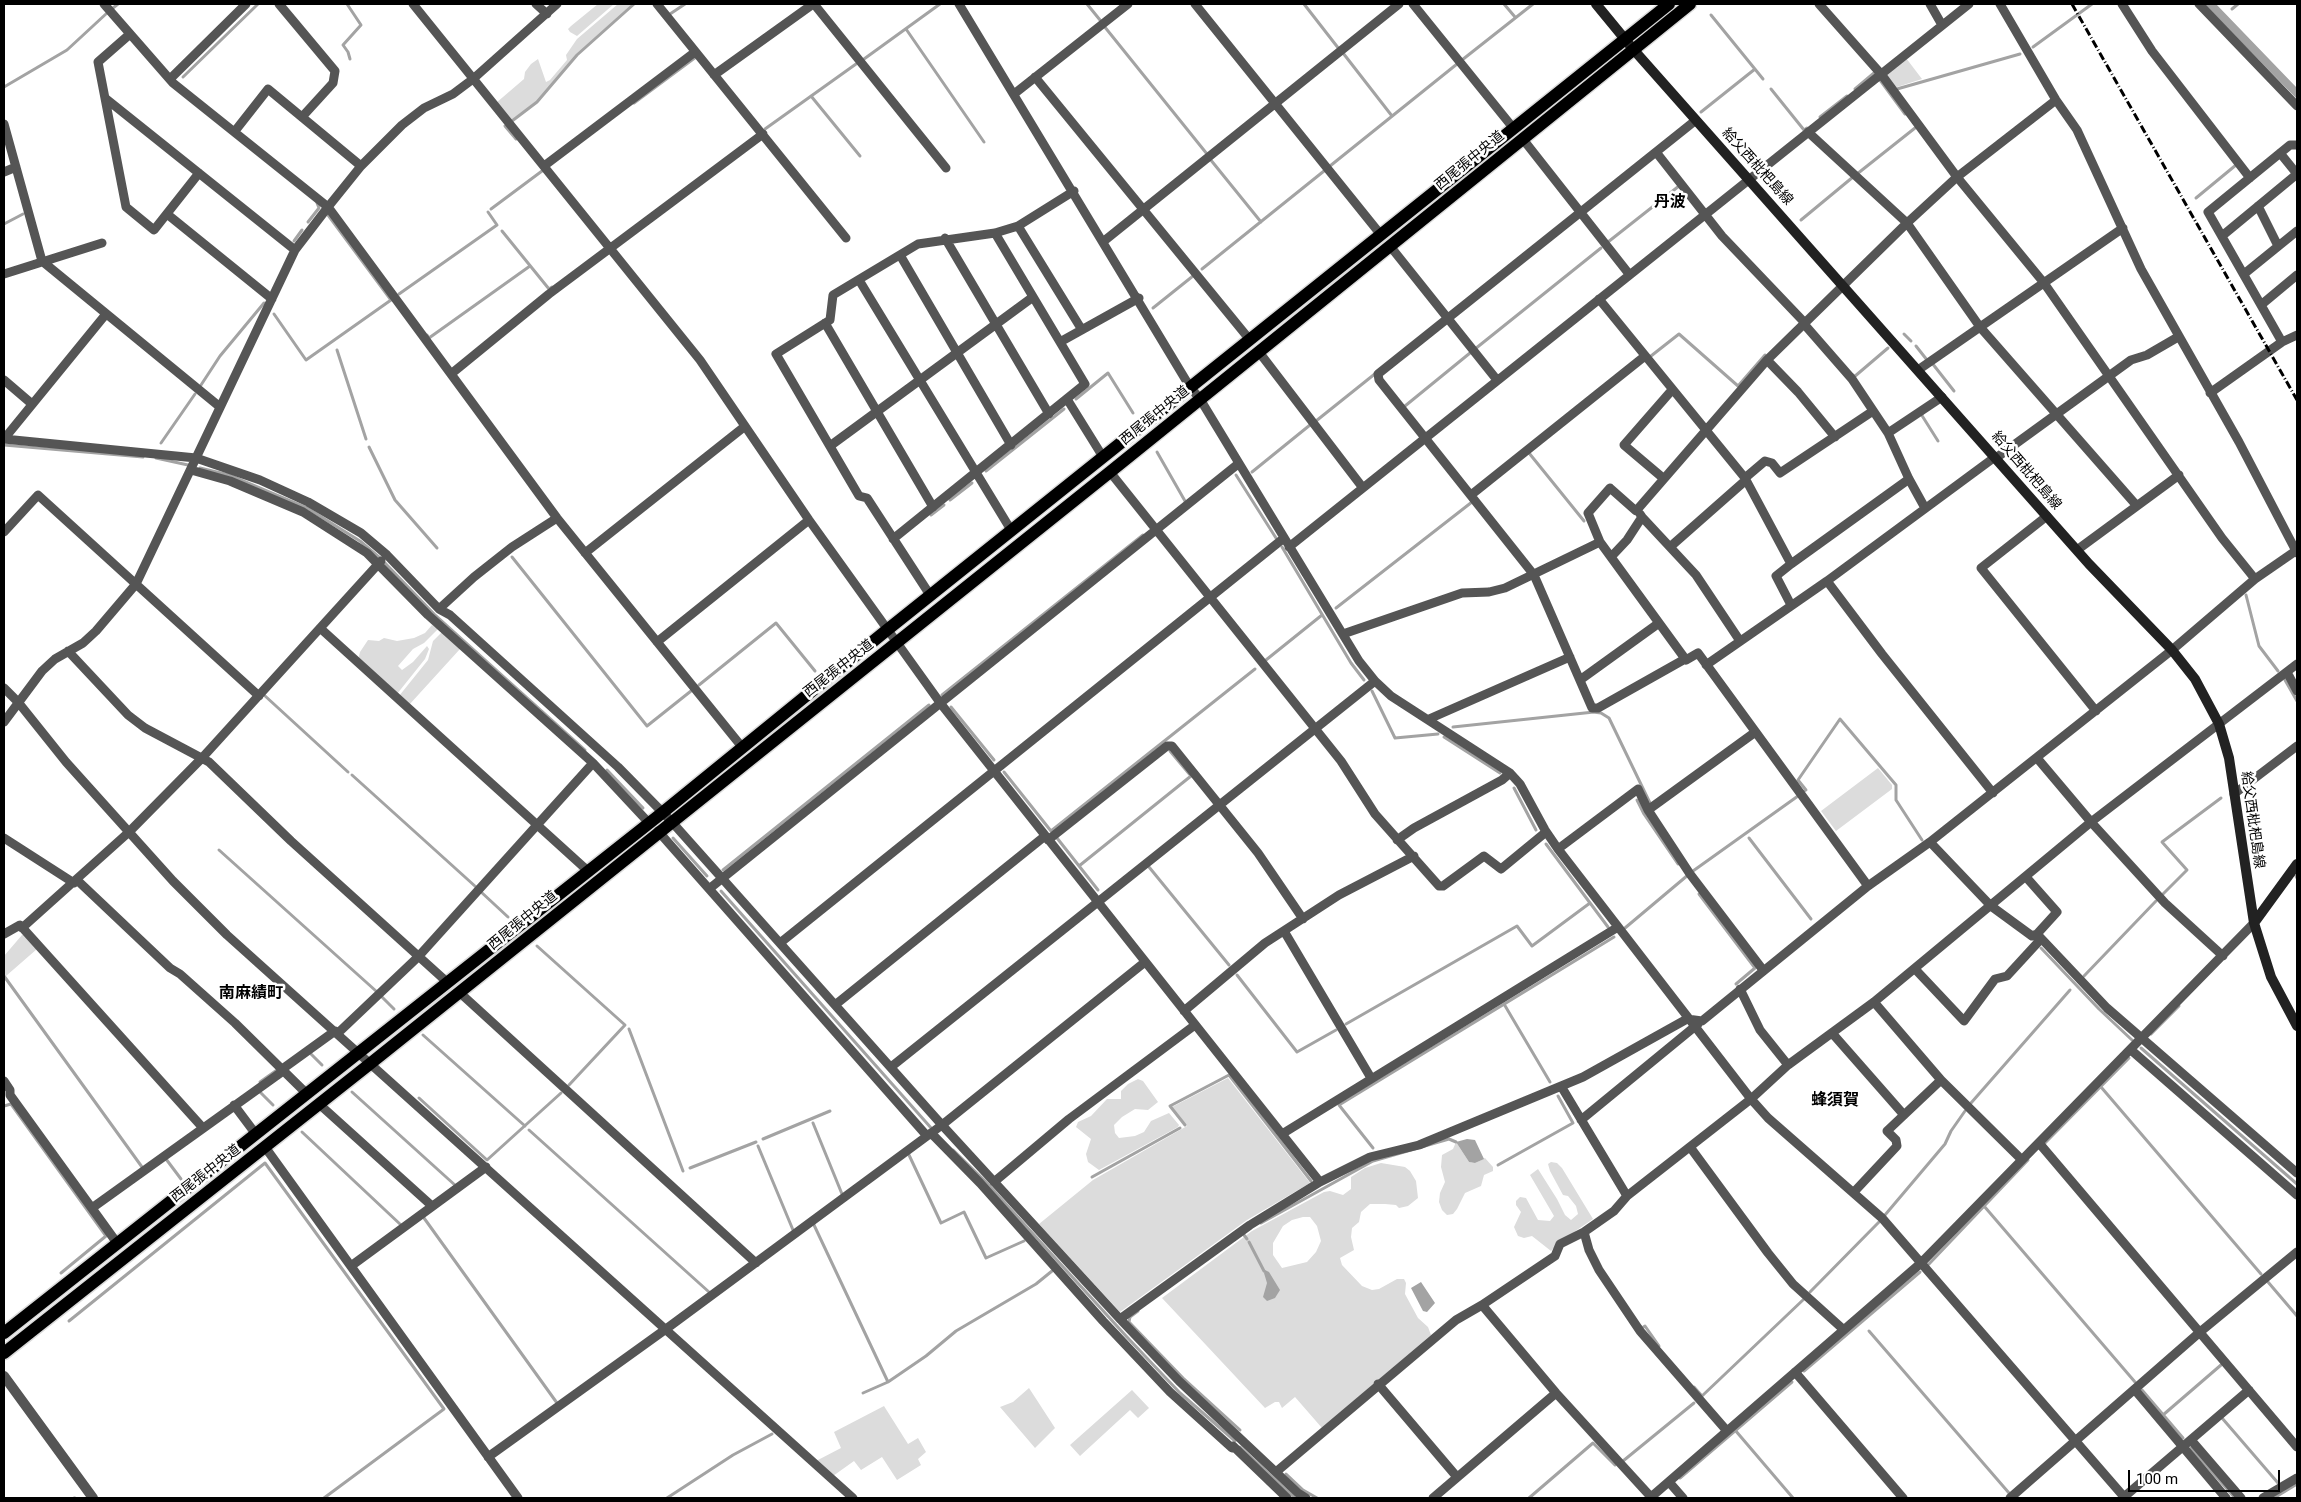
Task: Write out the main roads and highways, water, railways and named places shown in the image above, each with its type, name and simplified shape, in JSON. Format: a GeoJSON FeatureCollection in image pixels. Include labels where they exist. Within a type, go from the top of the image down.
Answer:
{"type":"FeatureCollection","features":[{"type":"Feature","properties":{"kind":"main road","name":"給父西枇杷島線"},"geometry":{"type":"LineString","coordinates":[[1596,4],[1633,50],[2077,550],[2172,650],[2195,679],[2219,724],[2229,758],[2254,923],[2271,977],[2297,1026]]}},
{"type":"Feature","properties":{"kind":"main road","name":"西尾張中央道"},"geometry":{"type":"LineString","coordinates":[[4,1353],[459,992],[654,827],[896,643],[1390,246],[1625,39],[1669,4]]}},
{"type":"Feature","properties":{"kind":"main road","name":"西尾張中央道"},"geometry":{"type":"LineString","coordinates":[[667,817],[742,747],[1190,387],[1382,235],[1633,50],[1690,4]]}},
{"type":"Feature","properties":{"kind":"main road","name":"西尾張中央道"},"geometry":{"type":"LineString","coordinates":[[4,1333],[588,871],[654,827]]}},
{"type":"Feature","properties":{"kind":"main road"},"geometry":{"type":"LineString","coordinates":[[2254,923],[2297,865]]}},
{"type":"Feature","properties":{"kind":"waterway"},"geometry":{"type":"LineString","coordinates":[[113,8],[118,4]]}},
{"type":"Feature","properties":{"kind":"waterway"},"geometry":{"type":"LineString","coordinates":[[183,77],[258,4]]}},
{"type":"Feature","properties":{"kind":"waterway"},"geometry":{"type":"LineString","coordinates":[[347,4],[361,25],[343,45],[350,59]]}},
{"type":"Feature","properties":{"kind":"waterway"},"geometry":{"type":"LineString","coordinates":[[512,121],[537,102],[577,55],[634,4]]}},
{"type":"Feature","properties":{"kind":"waterway"},"geometry":{"type":"LineString","coordinates":[[670,14],[685,4]]}},
{"type":"Feature","properties":{"kind":"waterway"},"geometry":{"type":"LineString","coordinates":[[864,59],[940,4]]}},
{"type":"Feature","properties":{"kind":"waterway"},"geometry":{"type":"LineString","coordinates":[[1087,4],[1100,20]]}},
{"type":"Feature","properties":{"kind":"waterway"},"geometry":{"type":"LineString","coordinates":[[1304,4],[1339,49]]}},
{"type":"Feature","properties":{"kind":"waterway"},"geometry":{"type":"LineString","coordinates":[[1504,4],[1515,17]]}},
{"type":"Feature","properties":{"kind":"waterway"},"geometry":{"type":"LineString","coordinates":[[1462,60],[1533,4]]}},
{"type":"Feature","properties":{"kind":"waterway"},"geometry":{"type":"LineString","coordinates":[[2033,47],[2092,4]]}},
{"type":"Feature","properties":{"kind":"waterway"},"geometry":{"type":"LineString","coordinates":[[2232,9],[2238,4]]}},
{"type":"Feature","properties":{"kind":"waterway"},"geometry":{"type":"LineString","coordinates":[[4,87],[67,50],[107,13]]}},
{"type":"Feature","properties":{"kind":"waterway"},"geometry":{"type":"LineString","coordinates":[[1711,15],[1763,79]]}},
{"type":"Feature","properties":{"kind":"waterway"},"geometry":{"type":"LineString","coordinates":[[1104,26],[1207,154]]}},
{"type":"Feature","properties":{"kind":"waterway"},"geometry":{"type":"LineString","coordinates":[[906,29],[984,142]]}},
{"type":"Feature","properties":{"kind":"waterway"},"geometry":{"type":"LineString","coordinates":[[1343,53],[1392,116]]}},
{"type":"Feature","properties":{"kind":"waterway"},"geometry":{"type":"LineString","coordinates":[[1897,89],[2020,54]]}},
{"type":"Feature","properties":{"kind":"waterway"},"geometry":{"type":"LineString","coordinates":[[634,103],[696,57]]}},
{"type":"Feature","properties":{"kind":"waterway"},"geometry":{"type":"LineString","coordinates":[[765,129],[856,64]]}},
{"type":"Feature","properties":{"kind":"waterway"},"geometry":{"type":"LineString","coordinates":[[1330,166],[1457,64]]}},
{"type":"Feature","properties":{"kind":"waterway"},"geometry":{"type":"LineString","coordinates":[[1701,112],[1755,69]]}},
{"type":"Feature","properties":{"kind":"waterway"},"geometry":{"type":"LineString","coordinates":[[1855,89],[1874,73]]}},
{"type":"Feature","properties":{"kind":"waterway"},"geometry":{"type":"LineString","coordinates":[[1880,80],[1905,114]]}},
{"type":"Feature","properties":{"kind":"waterway"},"geometry":{"type":"LineString","coordinates":[[1771,89],[1804,130],[1807,128]]}},
{"type":"Feature","properties":{"kind":"waterway"},"geometry":{"type":"LineString","coordinates":[[811,96],[860,156]]}},
{"type":"Feature","properties":{"kind":"waterway"},"geometry":{"type":"LineString","coordinates":[[1820,117],[1847,96]]}},
{"type":"Feature","properties":{"kind":"waterway"},"geometry":{"type":"LineString","coordinates":[[505,126],[516,139]]}},
{"type":"Feature","properties":{"kind":"waterway"},"geometry":{"type":"LineString","coordinates":[[1857,174],[1915,128]]}},
{"type":"Feature","properties":{"kind":"waterway"},"geometry":{"type":"LineString","coordinates":[[1210,159],[1261,222]]}},
{"type":"Feature","properties":{"kind":"waterway"},"geometry":{"type":"LineString","coordinates":[[2196,198],[2236,165]]}},
{"type":"Feature","properties":{"kind":"waterway"},"geometry":{"type":"LineString","coordinates":[[491,209],[542,171]]}},
{"type":"Feature","properties":{"kind":"waterway"},"geometry":{"type":"LineString","coordinates":[[1202,269],[1324,171]]}},
{"type":"Feature","properties":{"kind":"waterway"},"geometry":{"type":"LineString","coordinates":[[1801,220],[1853,177]]}},
{"type":"Feature","properties":{"kind":"waterway"},"geometry":{"type":"LineString","coordinates":[[1608,242],[1679,186]]}},
{"type":"Feature","properties":{"kind":"waterway"},"geometry":{"type":"LineString","coordinates":[[308,222],[319,208],[317,203]]}},
{"type":"Feature","properties":{"kind":"waterway"},"geometry":{"type":"LineString","coordinates":[[399,294],[497,225],[488,212]]}},
{"type":"Feature","properties":{"kind":"waterway"},"geometry":{"type":"LineString","coordinates":[[4,224],[23,214]]}},
{"type":"Feature","properties":{"kind":"waterway"},"geometry":{"type":"LineString","coordinates":[[274,314],[306,360],[391,300],[328,215]]}},
{"type":"Feature","properties":{"kind":"waterway"},"geometry":{"type":"LineString","coordinates":[[294,241],[302,230]]}},
{"type":"Feature","properties":{"kind":"waterway"},"geometry":{"type":"LineString","coordinates":[[502,231],[549,289],[552,287]]}},
{"type":"Feature","properties":{"kind":"waterway"},"geometry":{"type":"LineString","coordinates":[[1475,349],[1601,248]]}},
{"type":"Feature","properties":{"kind":"waterway"},"geometry":{"type":"LineString","coordinates":[[427,335],[429,338],[530,266]]}},
{"type":"Feature","properties":{"kind":"waterway"},"geometry":{"type":"LineString","coordinates":[[1153,308],[1193,276]]}},
{"type":"Feature","properties":{"kind":"waterway"},"geometry":{"type":"LineString","coordinates":[[201,385],[220,356],[264,303]]}},
{"type":"Feature","properties":{"kind":"waterway"},"geometry":{"type":"LineString","coordinates":[[1651,356],[1679,334],[1738,386],[1765,355]]}},
{"type":"Feature","properties":{"kind":"waterway"},"geometry":{"type":"LineString","coordinates":[[1904,334],[1911,341]]}},
{"type":"Feature","properties":{"kind":"waterway"},"geometry":{"type":"LineString","coordinates":[[1916,346],[1927,360]]}},
{"type":"Feature","properties":{"kind":"waterway"},"geometry":{"type":"LineString","coordinates":[[1853,375],[1854,377],[1888,348]]}},
{"type":"Feature","properties":{"kind":"waterway"},"geometry":{"type":"LineString","coordinates":[[337,350],[366,439]]}},
{"type":"Feature","properties":{"kind":"waterway"},"geometry":{"type":"LineString","coordinates":[[1405,406],[1470,353]]}},
{"type":"Feature","properties":{"kind":"waterway"},"geometry":{"type":"LineString","coordinates":[[1932,363],[1954,391]]}},
{"type":"Feature","properties":{"kind":"waterway"},"geometry":{"type":"LineString","coordinates":[[1076,399],[1108,373],[1133,413]]}},
{"type":"Feature","properties":{"kind":"waterway"},"geometry":{"type":"LineString","coordinates":[[1316,421],[1376,373]]}},
{"type":"Feature","properties":{"kind":"waterway"},"geometry":{"type":"LineString","coordinates":[[161,443],[195,394]]}},
{"type":"Feature","properties":{"kind":"waterway"},"geometry":{"type":"LineString","coordinates":[[986,471],[1064,409]]}},
{"type":"Feature","properties":{"kind":"waterway"},"geometry":{"type":"LineString","coordinates":[[1923,413],[1921,414],[1938,441]]}},
{"type":"Feature","properties":{"kind":"waterway"},"geometry":{"type":"LineString","coordinates":[[1252,472],[1310,425]]}},
{"type":"Feature","properties":{"kind":"waterway"},"geometry":{"type":"LineString","coordinates":[[4,445],[143,457]]}},
{"type":"Feature","properties":{"kind":"waterway"},"geometry":{"type":"LineString","coordinates":[[369,447],[395,500],[437,548]]}},
{"type":"Feature","properties":{"kind":"waterway"},"geometry":{"type":"LineString","coordinates":[[1157,452],[1185,501]]}},
{"type":"Feature","properties":{"kind":"waterway"},"geometry":{"type":"LineString","coordinates":[[1529,453],[1584,521]]}},
{"type":"Feature","properties":{"kind":"waterway"},"geometry":{"type":"LineString","coordinates":[[156,458],[188,465]]}},
{"type":"Feature","properties":{"kind":"waterway"},"geometry":{"type":"LineString","coordinates":[[200,468],[229,475],[307,508],[360,541],[380,558]]}},
{"type":"Feature","properties":{"kind":"waterway"},"geometry":{"type":"LineString","coordinates":[[1236,475],[1276,538]]}},
{"type":"Feature","properties":{"kind":"waterway"},"geometry":{"type":"LineString","coordinates":[[950,500],[972,483]]}},
{"type":"Feature","properties":{"kind":"waterway"},"geometry":{"type":"LineString","coordinates":[[1336,608],[1472,502]]}},
{"type":"Feature","properties":{"kind":"waterway"},"geometry":{"type":"LineString","coordinates":[[931,515],[944,505]]}},
{"type":"Feature","properties":{"kind":"waterway"},"geometry":{"type":"LineString","coordinates":[[942,695],[1143,535]]}},
{"type":"Feature","properties":{"kind":"waterway"},"geometry":{"type":"LineString","coordinates":[[1282,547],[1351,663],[1364,680]]}},
{"type":"Feature","properties":{"kind":"waterway"},"geometry":{"type":"LineString","coordinates":[[512,557],[647,726],[691,691]]}},
{"type":"Feature","properties":{"kind":"waterway"},"geometry":{"type":"LineString","coordinates":[[385,563],[434,614],[585,750]]}},
{"type":"Feature","properties":{"kind":"waterway"},"geometry":{"type":"LineString","coordinates":[[2246,595],[2259,646],[2278,671]]}},
{"type":"Feature","properties":{"kind":"waterway"},"geometry":{"type":"LineString","coordinates":[[1266,660],[1322,615]]}},
{"type":"Feature","properties":{"kind":"waterway"},"geometry":{"type":"LineString","coordinates":[[699,685],[776,623],[815,671]]}},
{"type":"Feature","properties":{"kind":"waterway"},"geometry":{"type":"LineString","coordinates":[[1004,772],[1051,831],[1255,669]]}},
{"type":"Feature","properties":{"kind":"waterway"},"geometry":{"type":"LineString","coordinates":[[2285,680],[2297,701]]}},
{"type":"Feature","properties":{"kind":"waterway"},"geometry":{"type":"LineString","coordinates":[[1372,691],[1395,738],[1438,734]]}},
{"type":"Feature","properties":{"kind":"waterway"},"geometry":{"type":"LineString","coordinates":[[264,695],[348,772]]}},
{"type":"Feature","properties":{"kind":"waterway"},"geometry":{"type":"LineString","coordinates":[[723,870],[929,705]]}},
{"type":"Feature","properties":{"kind":"waterway"},"geometry":{"type":"LineString","coordinates":[[951,707],[994,760]]}},
{"type":"Feature","properties":{"kind":"waterway"},"geometry":{"type":"LineString","coordinates":[[1593,712],[1601,713],[1609,718],[1650,803]]}},
{"type":"Feature","properties":{"kind":"waterway"},"geometry":{"type":"LineString","coordinates":[[1453,727],[1594,712]]}},
{"type":"Feature","properties":{"kind":"waterway"},"geometry":{"type":"LineString","coordinates":[[1804,791],[1806,790],[1798,780],[1840,719],[1896,785],[1896,800],[1922,840]]}},
{"type":"Feature","properties":{"kind":"waterway"},"geometry":{"type":"LineString","coordinates":[[1444,737],[1500,773]]}},
{"type":"Feature","properties":{"kind":"waterway"},"geometry":{"type":"LineString","coordinates":[[1079,866],[1191,776],[1170,751]]}},
{"type":"Feature","properties":{"kind":"waterway"},"geometry":{"type":"LineString","coordinates":[[607,770],[643,808]]}},
{"type":"Feature","properties":{"kind":"waterway"},"geometry":{"type":"LineString","coordinates":[[352,775],[476,887]]}},
{"type":"Feature","properties":{"kind":"waterway"},"geometry":{"type":"LineString","coordinates":[[1514,788],[1536,830]]}},
{"type":"Feature","properties":{"kind":"waterway"},"geometry":{"type":"LineString","coordinates":[[1693,871],[1798,796]]}},
{"type":"Feature","properties":{"kind":"waterway"},"geometry":{"type":"LineString","coordinates":[[2163,894],[2187,870],[2162,842],[2221,798]]}},
{"type":"Feature","properties":{"kind":"waterway"},"geometry":{"type":"LineString","coordinates":[[1637,800],[1644,814],[1678,864]]}},
{"type":"Feature","properties":{"kind":"waterway"},"geometry":{"type":"LineString","coordinates":[[673,838],[707,876]]}},
{"type":"Feature","properties":{"kind":"waterway"},"geometry":{"type":"LineString","coordinates":[[1057,838],[1098,890]]}},
{"type":"Feature","properties":{"kind":"waterway"},"geometry":{"type":"LineString","coordinates":[[1749,838],[1811,919]]}},
{"type":"Feature","properties":{"kind":"waterway"},"geometry":{"type":"LineString","coordinates":[[1546,844],[1608,927]]}},
{"type":"Feature","properties":{"kind":"waterway"},"geometry":{"type":"LineString","coordinates":[[219,850],[376,991]]}},
{"type":"Feature","properties":{"kind":"waterway"},"geometry":{"type":"LineString","coordinates":[[1149,867],[1229,965]]}},
{"type":"Feature","properties":{"kind":"waterway"},"geometry":{"type":"LineString","coordinates":[[1625,928],[1688,875]]}},
{"type":"Feature","properties":{"kind":"waterway"},"geometry":{"type":"LineString","coordinates":[[480,891],[508,917]]}},
{"type":"Feature","properties":{"kind":"waterway"},"geometry":{"type":"LineString","coordinates":[[721,891],[932,1129]]}},
{"type":"Feature","properties":{"kind":"waterway"},"geometry":{"type":"LineString","coordinates":[[1699,894],[1755,968],[1736,984]]}},
{"type":"Feature","properties":{"kind":"waterway"},"geometry":{"type":"LineString","coordinates":[[2084,976],[2156,901]]}},
{"type":"Feature","properties":{"kind":"waterway"},"geometry":{"type":"LineString","coordinates":[[1346,1024],[1517,926],[1532,946],[1590,903]]}},
{"type":"Feature","properties":{"kind":"waterway"},"geometry":{"type":"LineString","coordinates":[[1373,1148],[1339,1105],[1614,937]]}},
{"type":"Feature","properties":{"kind":"waterway"},"geometry":{"type":"LineString","coordinates":[[537,946],[625,1025],[569,1085]]}},
{"type":"Feature","properties":{"kind":"waterway"},"geometry":{"type":"LineString","coordinates":[[2041,948],[2099,1009],[2132,1040]]}},
{"type":"Feature","properties":{"kind":"waterway"},"geometry":{"type":"LineString","coordinates":[[1237,975],[1297,1052],[1336,1030]]}},
{"type":"Feature","properties":{"kind":"waterway"},"geometry":{"type":"LineString","coordinates":[[4,976],[142,1167]]}},
{"type":"Feature","properties":{"kind":"waterway"},"geometry":{"type":"LineString","coordinates":[[1971,1103],[2070,990]]}},
{"type":"Feature","properties":{"kind":"waterway"},"geometry":{"type":"LineString","coordinates":[[381,996],[394,1009]]}},
{"type":"Feature","properties":{"kind":"waterway"},"geometry":{"type":"LineString","coordinates":[[1504,1004],[1550,1082]]}},
{"type":"Feature","properties":{"kind":"waterway"},"geometry":{"type":"LineString","coordinates":[[2151,1034],[2179,1006]]}},
{"type":"Feature","properties":{"kind":"waterway"},"geometry":{"type":"LineString","coordinates":[[629,1029],[683,1171]]}},
{"type":"Feature","properties":{"kind":"waterway"},"geometry":{"type":"LineString","coordinates":[[423,1035],[525,1126]]}},
{"type":"Feature","properties":{"kind":"waterway"},"geometry":{"type":"LineString","coordinates":[[2141,1048],[2297,1184]]}},
{"type":"Feature","properties":{"kind":"waterway"},"geometry":{"type":"LineString","coordinates":[[311,1054],[322,1065]]}},
{"type":"Feature","properties":{"kind":"waterway"},"geometry":{"type":"LineString","coordinates":[[2045,1143],[2129,1058]]}},
{"type":"Feature","properties":{"kind":"waterway"},"geometry":{"type":"LineString","coordinates":[[260,1082],[277,1070]]}},
{"type":"Feature","properties":{"kind":"waterway"},"geometry":{"type":"LineString","coordinates":[[1185,1125],[1170,1106],[1229,1075],[1311,1181]]}},
{"type":"Feature","properties":{"kind":"waterway"},"geometry":{"type":"LineString","coordinates":[[2101,1087],[2261,1274]]}},
{"type":"Feature","properties":{"kind":"waterway"},"geometry":{"type":"LineString","coordinates":[[259,1091],[273,1105]]}},
{"type":"Feature","properties":{"kind":"waterway"},"geometry":{"type":"LineString","coordinates":[[352,1092],[456,1186]]}},
{"type":"Feature","properties":{"kind":"waterway"},"geometry":{"type":"LineString","coordinates":[[419,1098],[487,1160],[561,1093]]}},
{"type":"Feature","properties":{"kind":"waterway"},"geometry":{"type":"LineString","coordinates":[[1498,1165],[1573,1123],[1558,1096]]}},
{"type":"Feature","properties":{"kind":"waterway"},"geometry":{"type":"LineString","coordinates":[[4,1106],[11,1104],[106,1236],[61,1273]]}},
{"type":"Feature","properties":{"kind":"waterway"},"geometry":{"type":"LineString","coordinates":[[763,1139],[830,1111]]}},
{"type":"Feature","properties":{"kind":"waterway"},"geometry":{"type":"LineString","coordinates":[[1885,1215],[1945,1144],[1951,1131],[1965,1111]]}},
{"type":"Feature","properties":{"kind":"waterway"},"geometry":{"type":"LineString","coordinates":[[813,1123],[842,1194]]}},
{"type":"Feature","properties":{"kind":"waterway"},"geometry":{"type":"LineString","coordinates":[[1092,1177],[1180,1128]]}},
{"type":"Feature","properties":{"kind":"waterway"},"geometry":{"type":"LineString","coordinates":[[529,1130],[709,1292]]}},
{"type":"Feature","properties":{"kind":"waterway"},"geometry":{"type":"LineString","coordinates":[[302,1132],[401,1225]]}},
{"type":"Feature","properties":{"kind":"waterway"},"geometry":{"type":"LineString","coordinates":[[1261,1223],[1373,1161],[1449,1139],[1456,1142]]}},
{"type":"Feature","properties":{"kind":"waterway"},"geometry":{"type":"LineString","coordinates":[[690,1168],[756,1142]]}},
{"type":"Feature","properties":{"kind":"waterway"},"geometry":{"type":"LineString","coordinates":[[758,1146],[793,1230]]}},
{"type":"Feature","properties":{"kind":"waterway"},"geometry":{"type":"LineString","coordinates":[[953,1150],[985,1181],[1180,1393],[1235,1441]]}},
{"type":"Feature","properties":{"kind":"waterway"},"geometry":{"type":"LineString","coordinates":[[909,1155],[941,1223],[964,1212],[986,1258],[1024,1241]]}},
{"type":"Feature","properties":{"kind":"waterway"},"geometry":{"type":"LineString","coordinates":[[166,1159],[181,1179]]}},
{"type":"Feature","properties":{"kind":"waterway"},"geometry":{"type":"LineString","coordinates":[[1929,1264],[2028,1160]]}},
{"type":"Feature","properties":{"kind":"waterway"},"geometry":{"type":"LineString","coordinates":[[69,1321],[265,1163],[444,1409],[324,1498]]}},
{"type":"Feature","properties":{"kind":"waterway"},"geometry":{"type":"LineString","coordinates":[[1984,1206],[2135,1382]]}},
{"type":"Feature","properties":{"kind":"waterway"},"geometry":{"type":"LineString","coordinates":[[424,1218],[557,1403]]}},
{"type":"Feature","properties":{"kind":"waterway"},"geometry":{"type":"LineString","coordinates":[[1810,1292],[1879,1222]]}},
{"type":"Feature","properties":{"kind":"waterway"},"geometry":{"type":"LineString","coordinates":[[814,1225],[888,1382]]}},
{"type":"Feature","properties":{"kind":"waterway"},"geometry":{"type":"LineString","coordinates":[[1244,1235],[1247,1239]]}},
{"type":"Feature","properties":{"kind":"waterway"},"geometry":{"type":"LineString","coordinates":[[1249,1242],[1264,1271]]}},
{"type":"Feature","properties":{"kind":"waterway"},"geometry":{"type":"LineString","coordinates":[[863,1393],[888,1382],[926,1356],[956,1331],[1036,1284],[1052,1271]]}},
{"type":"Feature","properties":{"kind":"waterway"},"geometry":{"type":"LineString","coordinates":[[1804,1371],[1920,1272]]}},
{"type":"Feature","properties":{"kind":"waterway"},"geometry":{"type":"LineString","coordinates":[[2268,1282],[2297,1316]]}},
{"type":"Feature","properties":{"kind":"waterway"},"geometry":{"type":"LineString","coordinates":[[1694,1387],[1702,1396],[1804,1299]]}},
{"type":"Feature","properties":{"kind":"waterway"},"geometry":{"type":"LineString","coordinates":[[1138,1311],[1130,1317],[1129,1322],[1183,1378],[1240,1430]]}},
{"type":"Feature","properties":{"kind":"waterway"},"geometry":{"type":"LineString","coordinates":[[1640,1326],[1642,1328],[1645,1326],[1659,1346]]}},
{"type":"Feature","properties":{"kind":"waterway"},"geometry":{"type":"LineString","coordinates":[[1869,1331],[2009,1493]]}},
{"type":"Feature","properties":{"kind":"waterway"},"geometry":{"type":"LineString","coordinates":[[2163,1415],[2221,1365]]}},
{"type":"Feature","properties":{"kind":"waterway"},"geometry":{"type":"LineString","coordinates":[[1680,1478],[1792,1382]]}},
{"type":"Feature","properties":{"kind":"waterway"},"geometry":{"type":"LineString","coordinates":[[2142,1390],[2183,1438]]}},
{"type":"Feature","properties":{"kind":"waterway"},"geometry":{"type":"LineString","coordinates":[[1623,1461],[1694,1403]]}},
{"type":"Feature","properties":{"kind":"waterway"},"geometry":{"type":"LineString","coordinates":[[2222,1418],[2278,1483]]}},
{"type":"Feature","properties":{"kind":"waterway"},"geometry":{"type":"LineString","coordinates":[[1735,1430],[1793,1498]]}},
{"type":"Feature","properties":{"kind":"waterway"},"geometry":{"type":"LineString","coordinates":[[667,1498],[733,1455],[772,1434]]}},
{"type":"Feature","properties":{"kind":"waterway"},"geometry":{"type":"LineString","coordinates":[[1529,1498],[1593,1443],[1615,1465]]}},
{"type":"Feature","properties":{"kind":"waterway"},"geometry":{"type":"LineString","coordinates":[[1240,1447],[1295,1498]]}},
{"type":"Feature","properties":{"kind":"waterway"},"geometry":{"type":"LineString","coordinates":[[2191,1448],[2235,1498]]}},
{"type":"Feature","properties":{"kind":"waterway"},"geometry":{"type":"LineString","coordinates":[[1286,1474],[1303,1490],[1317,1498]]}},
{"type":"Feature","properties":{"kind":"waterway"},"geometry":{"type":"LineString","coordinates":[[2274,1498],[2297,1484]]}},
{"type":"Feature","properties":{"kind":"railway"},"geometry":{"type":"LineString","coordinates":[[2072,4],[2297,400]]}},
{"type":"Feature","properties":{"kind":"district","name":"丹波"},"geometry":{"type":"Point","coordinates":[1670,203]}},
{"type":"Feature","properties":{"kind":"district","name":"南麻績町"},"geometry":{"type":"Point","coordinates":[251,994]}},
{"type":"Feature","properties":{"kind":"district","name":"蜂須賀"},"geometry":{"type":"Point","coordinates":[1835,1101]}}]}
